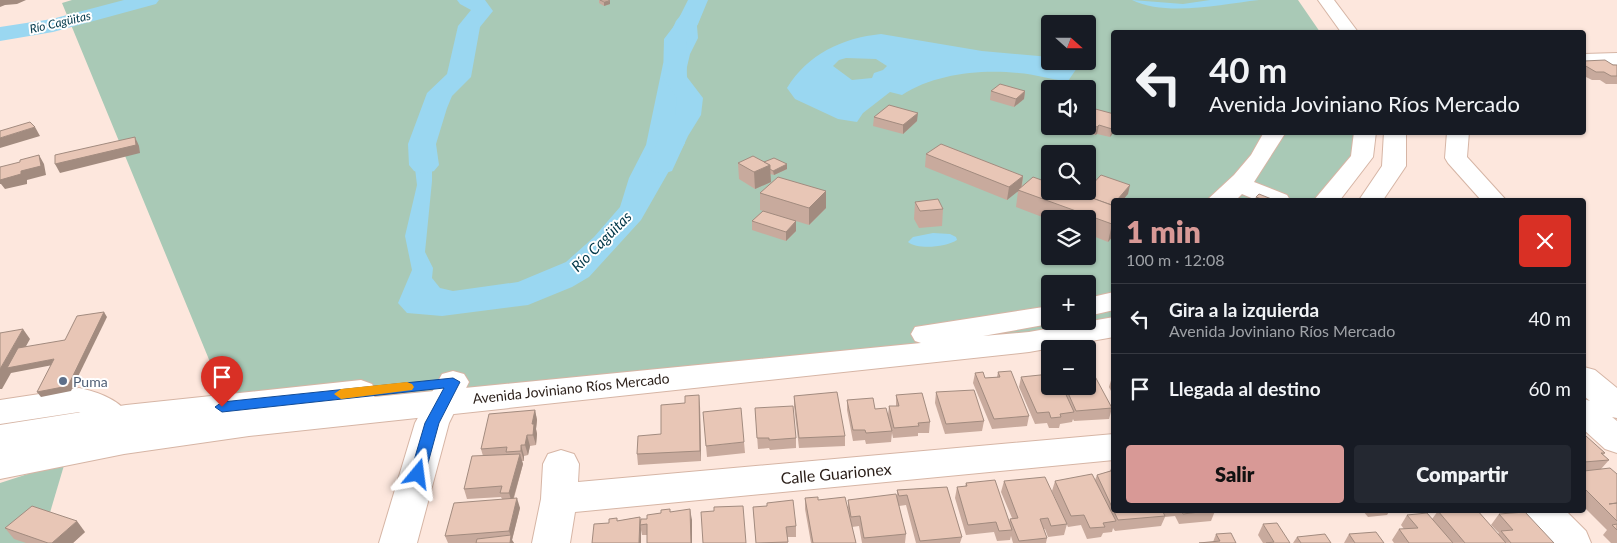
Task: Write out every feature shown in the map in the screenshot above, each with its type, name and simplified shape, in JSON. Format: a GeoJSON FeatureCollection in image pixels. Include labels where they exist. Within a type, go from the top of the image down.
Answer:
{"type":"FeatureCollection","features":[{"type":"Feature","properties":{"kind":"main road"},"geometry":{"type":"LineString","coordinates":[[1326,0],[1349,30]]}},
{"type":"Feature","properties":{"kind":"main road"},"geometry":{"type":"LineString","coordinates":[[1586,60],[1617,59]]}},
{"type":"Feature","properties":{"kind":"main road"},"geometry":{"type":"LineString","coordinates":[[1263,198],[1232,194],[1271,143],[1274,135]]}},
{"type":"Feature","properties":{"kind":"main road"},"geometry":{"type":"LineString","coordinates":[[1328,198],[1339,188],[1362,157],[1365,135]]}},
{"type":"Feature","properties":{"kind":"main road"},"geometry":{"type":"LineString","coordinates":[[1372,198],[1394,166],[1395,135]]}},
{"type":"Feature","properties":{"kind":"main road"},"geometry":{"type":"LineString","coordinates":[[1458,135],[1456,158],[1492,198]]}},
{"type":"Feature","properties":{"kind":"main road"},"geometry":{"type":"LineString","coordinates":[[1096,305],[1111,302]]}},
{"type":"Feature","properties":{"kind":"main road","name":"Avenida Joviniano Ríos Mercado"},"geometry":{"type":"LineString","coordinates":[[0,465],[76,449],[448,392],[811,349],[997,325],[1041,317]]}},
{"type":"Feature","properties":{"kind":"main road","name":"Avenida Joviniano Ríos Mercado"},"geometry":{"type":"LineString","coordinates":[[0,438],[115,418],[448,392],[1029,342],[1111,328]]}},
{"type":"Feature","properties":{"kind":"main road"},"geometry":{"type":"LineString","coordinates":[[1586,380],[1617,406]]}},
{"type":"Feature","properties":{"kind":"main road"},"geometry":{"type":"LineString","coordinates":[[398,543],[432,423],[448,392]]}},
{"type":"Feature","properties":{"kind":"main road"},"geometry":{"type":"LineString","coordinates":[[0,412],[79,400],[89,402],[115,418]]}},
{"type":"Feature","properties":{"kind":"main road"},"geometry":{"type":"LineString","coordinates":[[1586,412],[1617,440]]}},
{"type":"Feature","properties":{"kind":"main road","name":"Calle Guarionex"},"geometry":{"type":"LineString","coordinates":[[559,499],[1111,447]]}},
{"type":"Feature","properties":{"kind":"main road"},"geometry":{"type":"LineString","coordinates":[[551,543],[559,499],[561,464]]}},
{"type":"Feature","properties":{"kind":"main road"},"geometry":{"type":"LineString","coordinates":[[1545,513],[1572,543]]}},
{"type":"Feature","properties":{"kind":"green space"},"geometry":{"type":"Polygon","coordinates":[[[72,0],[1298,0],[1319,30],[1111,30],[1111,135],[1359,135],[1356,154],[1323,198],[1111,198],[1111,320],[1096,322],[1096,275],[1041,275],[1041,330],[1051,330],[1017,336],[236,425],[62,3],[72,0]]]}},
{"type":"Feature","properties":{"kind":"green space"},"geometry":{"type":"Polygon","coordinates":[[[65,462],[41,543],[0,543],[0,483],[65,462]]]}},
{"type":"Feature","properties":{"kind":"water"},"geometry":{"type":"Polygon","coordinates":[[[693,0],[707,0],[697,26],[698,38],[690,54],[679,101],[679,113],[685,126],[685,143],[641,220],[589,277],[572,287],[528,305],[442,316],[407,313],[398,303],[412,270],[405,236],[417,185],[413,152],[415,142],[428,118],[436,117],[432,126],[432,181],[425,252],[433,268],[432,278],[440,288],[453,291],[518,282],[566,262],[594,237],[620,207],[629,178],[646,145],[663,64],[673,46],[669,36],[676,21],[693,0]]]}},
{"type":"Feature","properties":{"kind":"water"},"geometry":{"type":"Polygon","coordinates":[[[1132,0],[1183,4],[1210,0],[1259,0],[1178,9],[1161,8],[1132,0]]]}},
{"type":"Feature","properties":{"kind":"water"},"geometry":{"type":"Polygon","coordinates":[[[881,34],[982,51],[1041,56],[1041,70],[1076,70],[1069,80],[1003,72],[973,73],[943,78],[928,82],[902,95],[890,92],[863,113],[857,122],[838,119],[795,99],[787,88],[795,76],[816,57],[853,39],[881,34]],[[846,58],[839,60],[833,66],[852,80],[872,78],[874,73],[883,70],[887,66],[876,59],[846,58]]]}},
{"type":"Feature","properties":{"kind":"water"},"geometry":{"type":"Polygon","coordinates":[[[933,233],[950,234],[956,237],[957,240],[932,247],[918,246],[908,242],[913,237],[933,233]]]}},
{"type":"Feature","properties":{"kind":"building"},"geometry":{"type":"Polygon","coordinates":[[[1605,60],[1613,65],[1617,65],[1617,76],[1596,72],[1586,66],[1586,61],[1605,60]]]}},
{"type":"Feature","properties":{"kind":"building"},"geometry":{"type":"Polygon","coordinates":[[[1000,84],[1025,91],[1016,99],[991,91],[1000,84]]]}},
{"type":"Feature","properties":{"kind":"building"},"geometry":{"type":"Polygon","coordinates":[[[889,105],[918,113],[903,125],[874,117],[889,105]]]}},
{"type":"Feature","properties":{"kind":"building"},"geometry":{"type":"Polygon","coordinates":[[[1096,109],[1111,113],[1111,129],[1099,125],[1097,127],[1096,109]]]}},
{"type":"Feature","properties":{"kind":"building"},"geometry":{"type":"Polygon","coordinates":[[[30,122],[35,127],[0,138],[0,131],[30,122]]]}},
{"type":"Feature","properties":{"kind":"building"},"geometry":{"type":"Polygon","coordinates":[[[135,137],[136,145],[55,164],[55,155],[135,137]]]}},
{"type":"Feature","properties":{"kind":"building"},"geometry":{"type":"Polygon","coordinates":[[[941,144],[1023,176],[1009,187],[926,154],[941,144]]]}},
{"type":"Feature","properties":{"kind":"building"},"geometry":{"type":"Polygon","coordinates":[[[39,155],[41,166],[21,171],[21,174],[0,180],[0,167],[39,155]]]}},
{"type":"Feature","properties":{"kind":"building"},"geometry":{"type":"Polygon","coordinates":[[[753,156],[770,165],[754,172],[738,163],[753,156]]]}},
{"type":"Feature","properties":{"kind":"building"},"geometry":{"type":"Polygon","coordinates":[[[774,158],[787,164],[773,171],[770,169],[770,165],[764,162],[774,158]]]}},
{"type":"Feature","properties":{"kind":"building"},"geometry":{"type":"Polygon","coordinates":[[[1101,175],[1130,185],[1119,198],[1111,198],[1111,205],[1096,199],[1096,180],[1101,175]]]}},
{"type":"Feature","properties":{"kind":"building"},"geometry":{"type":"Polygon","coordinates":[[[778,177],[826,191],[809,208],[760,193],[778,177]]]}},
{"type":"Feature","properties":{"kind":"building"},"geometry":{"type":"Polygon","coordinates":[[[1033,177],[1041,180],[1041,198],[1018,190],[1033,177]]]}},
{"type":"Feature","properties":{"kind":"building"},"geometry":{"type":"Polygon","coordinates":[[[1259,194],[1269,198],[1259,198],[1256,197],[1259,194]]]}},
{"type":"Feature","properties":{"kind":"building"},"geometry":{"type":"Polygon","coordinates":[[[938,199],[943,209],[920,211],[915,202],[938,199]]]}},
{"type":"Feature","properties":{"kind":"building"},"geometry":{"type":"Polygon","coordinates":[[[1096,199],[1111,205],[1111,224],[1096,218],[1096,210],[1073,210],[1046,200],[1096,199]]]}},
{"type":"Feature","properties":{"kind":"building"},"geometry":{"type":"Polygon","coordinates":[[[763,211],[796,221],[786,232],[752,221],[763,211]]]}},
{"type":"Feature","properties":{"kind":"building"},"geometry":{"type":"Polygon","coordinates":[[[104,312],[68,386],[37,392],[54,359],[7,368],[18,348],[65,340],[77,316],[104,312]]]}},
{"type":"Feature","properties":{"kind":"building"},"geometry":{"type":"Polygon","coordinates":[[[23,329],[0,369],[0,333],[23,329]]]}},
{"type":"Feature","properties":{"kind":"building"},"geometry":{"type":"Polygon","coordinates":[[[1011,371],[1029,416],[994,419],[975,373],[983,372],[985,378],[1000,377],[998,372],[1011,371]]]}},
{"type":"Feature","properties":{"kind":"building"},"geometry":{"type":"Polygon","coordinates":[[[1041,375],[1041,395],[1066,395],[1074,412],[1060,414],[1061,417],[1051,418],[1049,412],[1037,413],[1021,377],[1041,375]]]}},
{"type":"Feature","properties":{"kind":"building"},"geometry":{"type":"Polygon","coordinates":[[[1096,378],[1111,408],[1076,411],[1069,395],[1096,395],[1096,378]]]}},
{"type":"Feature","properties":{"kind":"building"},"geometry":{"type":"Polygon","coordinates":[[[974,390],[984,421],[946,424],[936,392],[974,390]]]}},
{"type":"Feature","properties":{"kind":"building"},"geometry":{"type":"Polygon","coordinates":[[[837,392],[845,436],[799,438],[794,396],[837,392]]]}},
{"type":"Feature","properties":{"kind":"building"},"geometry":{"type":"Polygon","coordinates":[[[922,393],[930,422],[918,423],[919,426],[894,428],[889,406],[899,406],[896,395],[922,393]]]}},
{"type":"Feature","properties":{"kind":"building"},"geometry":{"type":"Polygon","coordinates":[[[699,395],[700,451],[637,454],[638,436],[661,434],[661,405],[685,403],[685,396],[699,395]]]}},
{"type":"Feature","properties":{"kind":"building"},"geometry":{"type":"Polygon","coordinates":[[[873,398],[875,409],[886,408],[892,431],[866,433],[865,430],[853,430],[847,400],[873,398]]]}},
{"type":"Feature","properties":{"kind":"building"},"geometry":{"type":"Polygon","coordinates":[[[793,406],[796,438],[769,440],[769,438],[757,438],[755,408],[793,406]]]}},
{"type":"Feature","properties":{"kind":"building"},"geometry":{"type":"Polygon","coordinates":[[[741,408],[744,442],[706,446],[703,412],[741,408]]]}},
{"type":"Feature","properties":{"kind":"building"},"geometry":{"type":"Polygon","coordinates":[[[535,410],[532,424],[534,424],[533,435],[527,435],[525,445],[521,445],[521,451],[506,452],[507,447],[481,449],[489,414],[535,410]]]}},
{"type":"Feature","properties":{"kind":"building"},"geometry":{"type":"Polygon","coordinates":[[[1586,436],[1605,453],[1601,453],[1609,460],[1586,462],[1586,436]]]}},
{"type":"Feature","properties":{"kind":"building"},"geometry":{"type":"Polygon","coordinates":[[[520,454],[509,493],[500,493],[502,486],[464,489],[472,456],[520,454]]]}},
{"type":"Feature","properties":{"kind":"building"},"geometry":{"type":"Polygon","coordinates":[[[1610,468],[1617,474],[1617,521],[1586,490],[1586,471],[1610,468]]]}},
{"type":"Feature","properties":{"kind":"building"},"geometry":{"type":"Polygon","coordinates":[[[1111,471],[1111,505],[1097,475],[1111,471]]]}},
{"type":"Feature","properties":{"kind":"building"},"geometry":{"type":"Polygon","coordinates":[[[1092,474],[1116,521],[1103,523],[1105,527],[1090,528],[1084,515],[1071,516],[1055,481],[1092,474]]]}},
{"type":"Feature","properties":{"kind":"building"},"geometry":{"type":"Polygon","coordinates":[[[1045,477],[1067,524],[1051,526],[1048,518],[1040,519],[1047,538],[1019,541],[1010,519],[1018,518],[1004,481],[1045,477]]]}},
{"type":"Feature","properties":{"kind":"building"},"geometry":{"type":"Polygon","coordinates":[[[995,480],[1012,530],[999,531],[996,522],[968,525],[957,487],[967,486],[966,483],[995,480]]]}},
{"type":"Feature","properties":{"kind":"building"},"geometry":{"type":"Polygon","coordinates":[[[947,487],[962,537],[920,541],[907,495],[899,496],[897,490],[947,487]]]}},
{"type":"Feature","properties":{"kind":"building"},"geometry":{"type":"Polygon","coordinates":[[[896,494],[906,534],[864,538],[860,516],[851,517],[848,500],[896,494]]]}},
{"type":"Feature","properties":{"kind":"building"},"geometry":{"type":"Polygon","coordinates":[[[818,497],[818,500],[845,497],[856,543],[813,543],[805,498],[818,497]]]}},
{"type":"Feature","properties":{"kind":"building"},"geometry":{"type":"Polygon","coordinates":[[[517,498],[509,531],[445,536],[454,503],[517,498]]]}},
{"type":"Feature","properties":{"kind":"building"},"geometry":{"type":"Polygon","coordinates":[[[793,500],[796,526],[786,527],[788,542],[756,543],[753,507],[767,506],[767,503],[793,500]]]}},
{"type":"Feature","properties":{"kind":"building"},"geometry":{"type":"Polygon","coordinates":[[[32,506],[77,521],[52,543],[5,528],[32,506]]]}},
{"type":"Feature","properties":{"kind":"building"},"geometry":{"type":"Polygon","coordinates":[[[743,506],[746,543],[703,543],[701,512],[714,511],[714,507],[743,506]]]}},
{"type":"Feature","properties":{"kind":"building"},"geometry":{"type":"Polygon","coordinates":[[[670,509],[670,512],[690,509],[691,543],[647,543],[647,524],[640,525],[641,519],[647,519],[647,515],[661,513],[661,510],[670,509]]]}},
{"type":"Feature","properties":{"kind":"building"},"geometry":{"type":"Polygon","coordinates":[[[1115,513],[1164,513],[1165,516],[1118,520],[1115,513]]]}},
{"type":"Feature","properties":{"kind":"building"},"geometry":{"type":"Polygon","coordinates":[[[1427,513],[1453,543],[1409,543],[1399,529],[1418,528],[1407,515],[1427,513]]]}},
{"type":"Feature","properties":{"kind":"building"},"geometry":{"type":"Polygon","coordinates":[[[1440,513],[1480,513],[1506,543],[1465,543],[1440,513]]]}},
{"type":"Feature","properties":{"kind":"building"},"geometry":{"type":"Polygon","coordinates":[[[1526,513],[1554,543],[1511,543],[1501,531],[1513,530],[1499,514],[1526,513]]]}},
{"type":"Feature","properties":{"kind":"building"},"geometry":{"type":"Polygon","coordinates":[[[640,517],[639,543],[592,543],[594,524],[609,523],[609,519],[617,518],[617,521],[640,517]]]}},
{"type":"Feature","properties":{"kind":"building"},"geometry":{"type":"Polygon","coordinates":[[[1277,523],[1290,543],[1266,543],[1274,542],[1263,524],[1277,523]]]}},
{"type":"Feature","properties":{"kind":"building"},"geometry":{"type":"Polygon","coordinates":[[[1376,532],[1384,543],[1355,543],[1349,534],[1376,532]]]}},
{"type":"Feature","properties":{"kind":"building"},"geometry":{"type":"Polygon","coordinates":[[[1231,533],[1236,543],[1199,543],[1220,541],[1216,534],[1231,533]]]}},
{"type":"Feature","properties":{"kind":"building"},"geometry":{"type":"Polygon","coordinates":[[[1325,534],[1331,543],[1301,543],[1297,537],[1325,534]]]}},
{"type":"Feature","properties":{"kind":"building"},"geometry":{"type":"Polygon","coordinates":[[[511,535],[510,543],[476,543],[477,539],[511,535]]]}},
{"type":"Feature","properties":{"kind":"waterway","name":"Río Cagüitas"},"geometry":{"type":"LineString","coordinates":[[0,34],[10,34],[53,25],[149,0]]}},
{"type":"Feature","properties":{"kind":"waterway","name":"Río Cagüitas"},"geometry":{"type":"LineString","coordinates":[[424,165],[422,144],[434,108],[440,93],[459,77],[469,26],[482,11],[477,4],[467,0]]}},
{"type":"Feature","properties":{"kind":"waterway","name":"Río Cagüitas"},"geometry":{"type":"LineString","coordinates":[[662,165],[674,136],[688,115],[690,98],[675,77],[675,39],[687,24],[698,0]]}},
{"type":"Feature","properties":{"kind":"slow traffic"},"geometry":{"type":"LineString","coordinates":[[341,394],[407,387]]}},
{"type":"Feature","properties":{"kind":"place","name":"Puma"},"geometry":{"type":"Point","coordinates":[63,381]}},
{"type":"Feature","properties":{"kind":"route"},"geometry":{"type":"LineString","coordinates":[[222,407],[453,382],[432,423],[418,474]]}}]}
